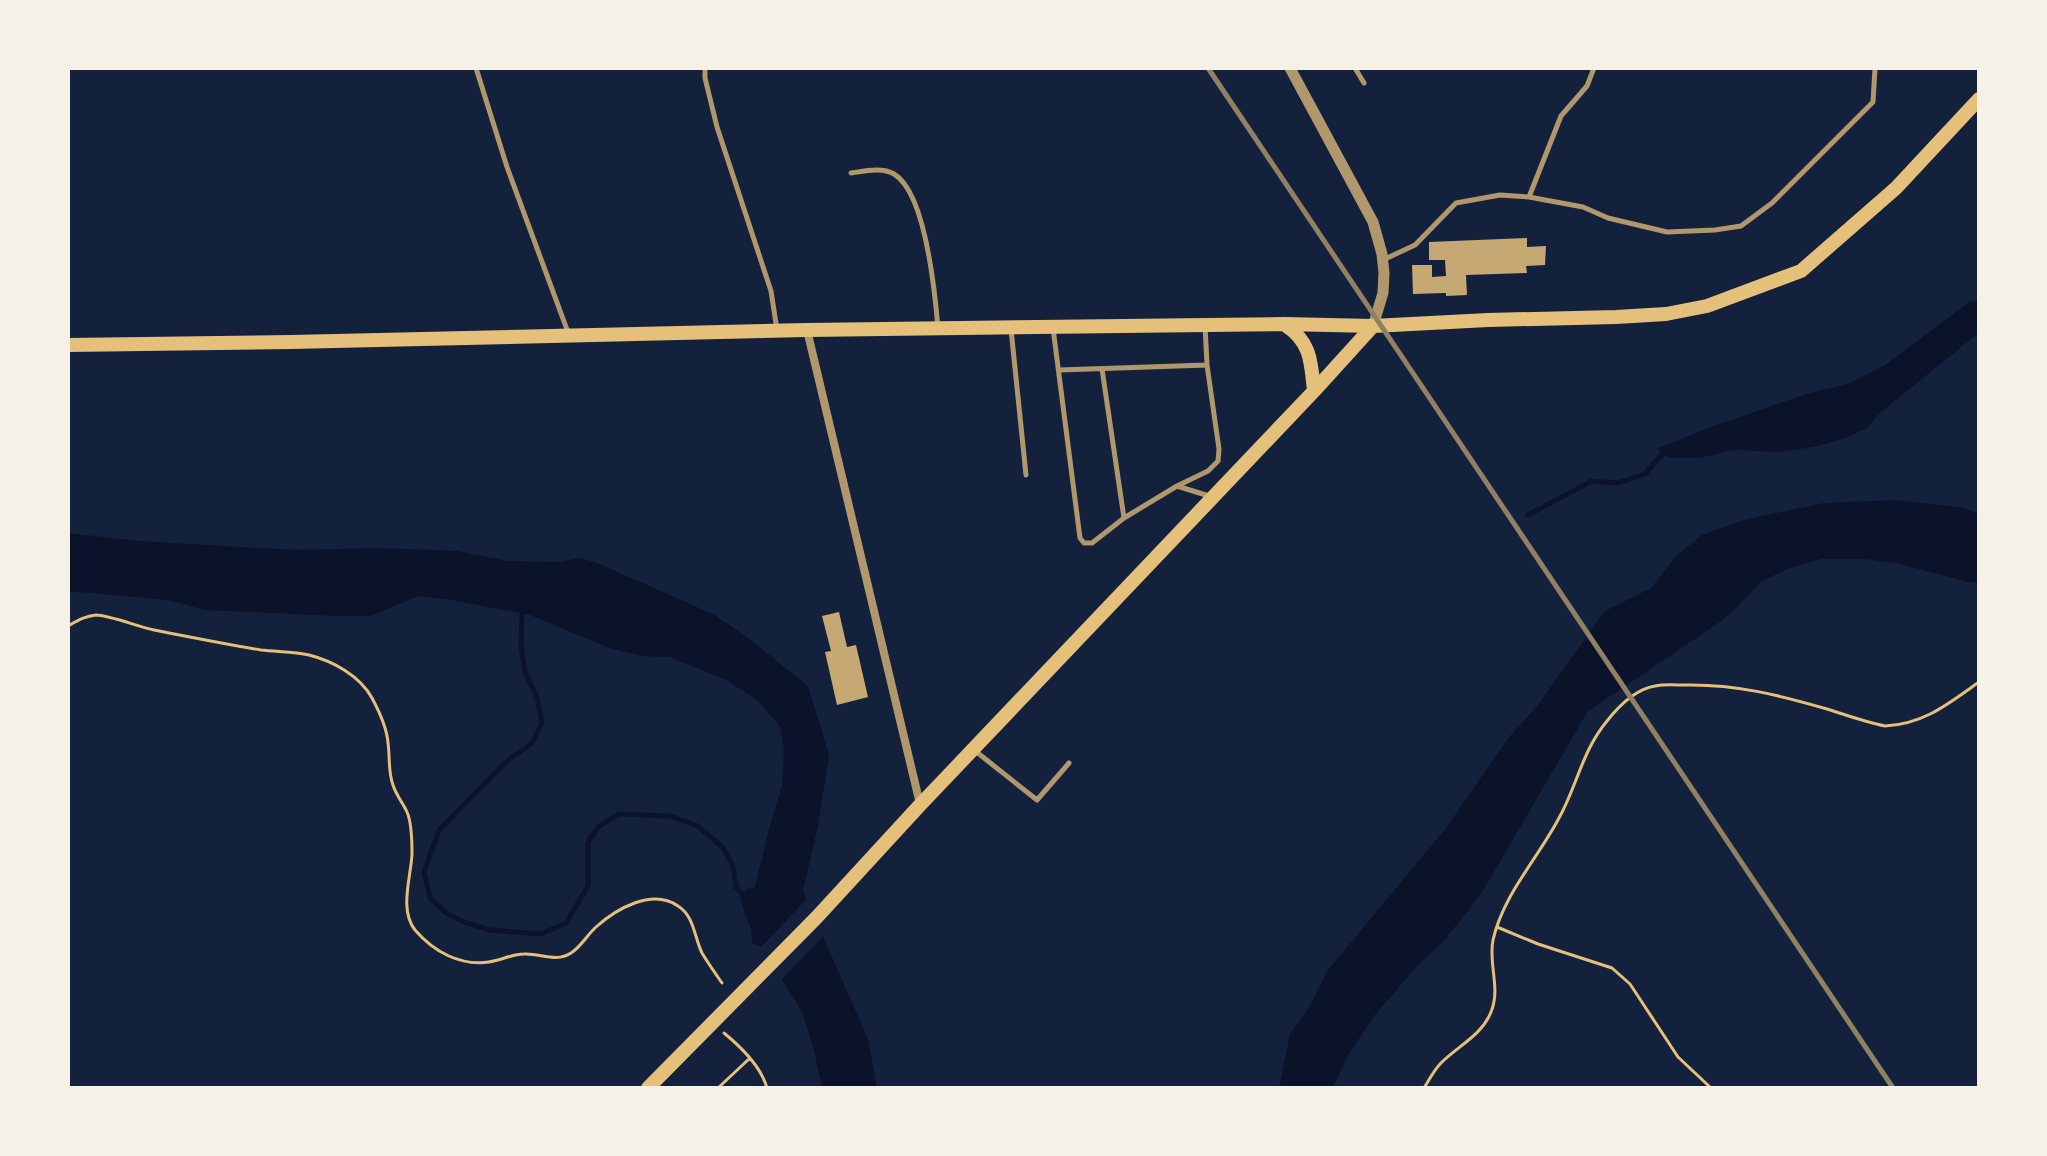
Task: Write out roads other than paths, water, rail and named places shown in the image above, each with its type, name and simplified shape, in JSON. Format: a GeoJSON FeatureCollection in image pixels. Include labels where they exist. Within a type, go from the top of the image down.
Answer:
{"type":"FeatureCollection","features":[{"type":"Feature","properties":{"kind":"main road"},"geometry":{"type":"LineString","coordinates":[[68,345],[807,330],[1284,324],[1373,326],[1666,314],[1707,306],[1801,271],[1896,188],[1979,99]]}},
{"type":"Feature","properties":{"kind":"main road"},"geometry":{"type":"LineString","coordinates":[[1284,324],[1298,333],[1306,346],[1311,360],[1314,391]]}},
{"type":"Feature","properties":{"kind":"main road"},"geometry":{"type":"LineString","coordinates":[[648,1088],[817,917],[1373,326]]}},
{"type":"Feature","properties":{"kind":"street"},"geometry":{"type":"LineString","coordinates":[[1290,68],[1373,222],[1383,260],[1383,293],[1373,326]]}},
{"type":"Feature","properties":{"kind":"street"},"geometry":{"type":"LineString","coordinates":[[807,330],[920,805]]}},
{"type":"Feature","properties":{"kind":"lane"},"geometry":{"type":"LineString","coordinates":[[476,68],[507,167],[570,336]]}},
{"type":"Feature","properties":{"kind":"lane"},"geometry":{"type":"LineString","coordinates":[[705,68],[717,127],[771,291],[777,331]]}},
{"type":"Feature","properties":{"kind":"lane"},"geometry":{"type":"LineString","coordinates":[[1355,68],[1364,83]]}},
{"type":"Feature","properties":{"kind":"lane"},"geometry":{"type":"LineString","coordinates":[[1529,197],[1561,116],[1587,86],[1595,68]]}},
{"type":"Feature","properties":{"kind":"lane"},"geometry":{"type":"LineString","coordinates":[[1383,260],[1415,245],[1456,203],[1500,195],[1583,207],[1608,218],[1667,232],[1741,226],[1772,203],[1873,102],[1875,68]]}},
{"type":"Feature","properties":{"kind":"lane"},"geometry":{"type":"LineString","coordinates":[[851,173],[885,170],[897,175],[912,196],[925,230],[939,329]]}},
{"type":"Feature","properties":{"kind":"lane"},"geometry":{"type":"LineString","coordinates":[[1053,327],[1080,538],[1084,543],[1092,543],[1124,518],[1208,471],[1218,461],[1205,325]]}},
{"type":"Feature","properties":{"kind":"lane"},"geometry":{"type":"LineString","coordinates":[[1010,328],[1026,475]]}},
{"type":"Feature","properties":{"kind":"lane"},"geometry":{"type":"LineString","coordinates":[[1059,370],[1207,365]]}},
{"type":"Feature","properties":{"kind":"lane"},"geometry":{"type":"LineString","coordinates":[[1102,369],[1124,518]]}},
{"type":"Feature","properties":{"kind":"lane"},"geometry":{"type":"LineString","coordinates":[[1177,486],[1213,497]]}},
{"type":"Feature","properties":{"kind":"lane"},"geometry":{"type":"LineString","coordinates":[[973,749],[1037,800],[1069,763]]}},
{"type":"Feature","properties":{"kind":"water"},"geometry":{"type":"Polygon","coordinates":[[[1979,301],[1976,335],[1881,412],[1867,428],[1846,438],[1781,452],[1734,450],[1699,458],[1670,458],[1657,449],[1806,394],[1850,383],[1885,365],[1969,302],[1979,301]]]}},
{"type":"Feature","properties":{"kind":"water"},"geometry":{"type":"Polygon","coordinates":[[[1896,500],[1964,508],[1979,514],[1979,582],[1866,559],[1822,559],[1792,567],[1762,581],[1716,625],[1588,711],[1481,894],[1443,942],[1421,962],[1374,1016],[1347,1057],[1333,1088],[1279,1088],[1290,1034],[1309,1008],[1328,970],[1446,828],[1509,737],[1537,706],[1605,611],[1651,588],[1676,556],[1702,535],[1744,520],[1824,503],[1896,500]]]}},
{"type":"Feature","properties":{"kind":"water"},"geometry":{"type":"Polygon","coordinates":[[[68,533],[139,541],[297,550],[377,548],[458,551],[508,561],[559,562],[579,558],[595,562],[715,615],[808,686],[829,755],[818,826],[803,891],[868,1039],[877,1088],[822,1088],[802,1012],[763,948],[752,943],[740,898],[747,889],[755,887],[782,786],[784,750],[780,726],[757,700],[726,680],[670,657],[642,656],[612,649],[530,615],[451,600],[418,596],[371,616],[336,616],[205,610],[167,600],[68,591],[68,533]]]}},
{"type":"Feature","properties":{"kind":"waterway"},"geometry":{"type":"LineString","coordinates":[[1528,515],[1592,481],[1618,483],[1645,474],[1667,452]]}},
{"type":"Feature","properties":{"kind":"waterway"},"geometry":{"type":"LineString","coordinates":[[522,609],[521,645],[525,672],[537,697],[542,723],[532,743],[507,761],[439,830],[424,872],[430,898],[446,913],[490,930],[541,934],[566,923],[588,886],[588,842],[598,827],[619,814],[670,816],[698,826],[723,848],[733,866],[736,887],[745,897]]}},
{"type":"Feature","properties":{"kind":"railway"},"geometry":{"type":"LineString","coordinates":[[1208,68],[1893,1088]]}}]}
